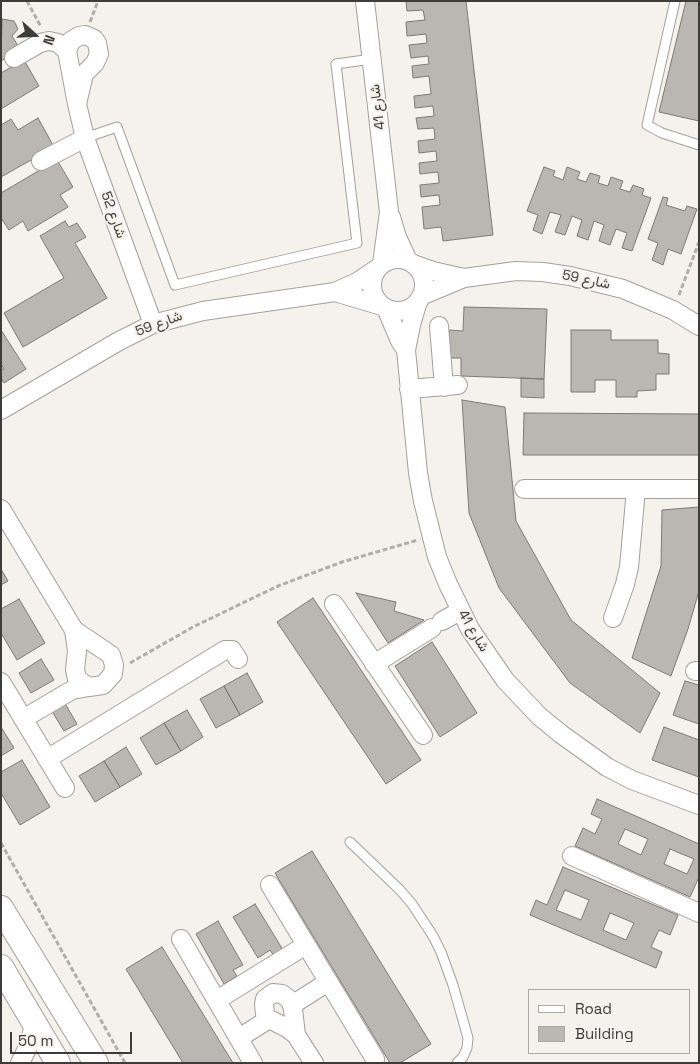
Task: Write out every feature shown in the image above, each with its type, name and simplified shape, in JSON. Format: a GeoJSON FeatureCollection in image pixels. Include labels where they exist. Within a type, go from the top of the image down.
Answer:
{"type":"FeatureCollection","features":[{"type":"Feature","properties":{"kind":"main road"},"geometry":{"type":"LineString","coordinates":[[1,908],[96,1063]]}},
{"type":"Feature","properties":{"kind":"main road"},"geometry":{"type":"LineString","coordinates":[[4,977],[35,1023],[58,1063]]}},
{"type":"Feature","properties":{"kind":"street","name":"شارع 41"},"geometry":{"type":"LineString","coordinates":[[365,1],[389,212],[397,237],[411,262]]}},
{"type":"Feature","properties":{"kind":"street"},"geometry":{"type":"LineString","coordinates":[[14,58],[40,43],[49,41],[58,43],[67,51],[71,41],[79,36],[85,35],[94,39],[99,48],[98,59],[84,74],[77,104]]}},
{"type":"Feature","properties":{"kind":"street","name":"شارع 52"},"geometry":{"type":"LineString","coordinates":[[67,51],[85,138],[153,324]]}},
{"type":"Feature","properties":{"kind":"street"},"geometry":{"type":"LineString","coordinates":[[41,160],[85,138]]}},
{"type":"Feature","properties":{"kind":"street","name":"شارع 41"},"geometry":{"type":"LineString","coordinates":[[380,266],[389,212]]}},
{"type":"Feature","properties":{"kind":"street"},"geometry":{"type":"LineString","coordinates":[[395,259],[411,262],[418,268],[423,278],[424,290],[420,298],[414,305],[403,310],[397,311],[384,307],[378,302],[372,291],[372,279],[380,266],[395,259]]}},
{"type":"Feature","properties":{"kind":"street","name":"شارع 59"},"geometry":{"type":"LineString","coordinates":[[411,262],[433,271],[464,278]]}},
{"type":"Feature","properties":{"kind":"street","name":"شارع 59"},"geometry":{"type":"LineString","coordinates":[[2,408],[119,341],[153,324],[203,310],[334,292],[357,282],[380,266]]}},
{"type":"Feature","properties":{"kind":"street","name":"شارع 59"},"geometry":{"type":"LineString","coordinates":[[420,298],[464,278],[516,271],[570,276],[623,289],[673,310],[699,326]]}},
{"type":"Feature","properties":{"kind":"street","name":"شارع 59"},"geometry":{"type":"LineString","coordinates":[[334,292],[384,307]]}},
{"type":"Feature","properties":{"kind":"street","name":"شارع 41"},"geometry":{"type":"LineString","coordinates":[[420,298],[411,325],[406,350],[418,472],[437,557],[460,611],[480,646],[505,680],[539,716],[561,734],[607,767],[632,780],[699,805]]}},
{"type":"Feature","properties":{"kind":"street","name":"شارع 41"},"geometry":{"type":"LineString","coordinates":[[384,307],[406,350]]}},
{"type":"Feature","properties":{"kind":"street"},"geometry":{"type":"LineString","coordinates":[[409,389],[451,386],[439,326]]}},
{"type":"Feature","properties":{"kind":"street"},"geometry":{"type":"LineString","coordinates":[[524,489],[699,489]]}},
{"type":"Feature","properties":{"kind":"street"},"geometry":{"type":"LineString","coordinates":[[613,618],[626,584],[636,489]]}},
{"type":"Feature","properties":{"kind":"street"},"geometry":{"type":"LineString","coordinates":[[1,509],[74,630],[78,651],[75,674],[80,682],[88,687]]}},
{"type":"Feature","properties":{"kind":"street"},"geometry":{"type":"LineString","coordinates":[[334,604],[422,735]]}},
{"type":"Feature","properties":{"kind":"street"},"geometry":{"type":"LineString","coordinates":[[374,664],[460,611]]}},
{"type":"Feature","properties":{"kind":"street"},"geometry":{"type":"LineString","coordinates":[[20,714],[70,691],[103,685],[113,674],[114,664],[111,655],[74,630]]}},
{"type":"Feature","properties":{"kind":"street"},"geometry":{"type":"LineString","coordinates":[[47,758],[227,649],[232,650],[238,659]]}},
{"type":"Feature","properties":{"kind":"street"},"geometry":{"type":"LineString","coordinates":[[20,714],[75,674]]}},
{"type":"Feature","properties":{"kind":"street"},"geometry":{"type":"LineString","coordinates":[[1,682],[65,788]]}},
{"type":"Feature","properties":{"kind":"street"},"geometry":{"type":"LineString","coordinates":[[572,856],[699,913]]}},
{"type":"Feature","properties":{"kind":"street"},"geometry":{"type":"LineString","coordinates":[[270,885],[375,1059]]}},
{"type":"Feature","properties":{"kind":"street"},"geometry":{"type":"LineString","coordinates":[[181,939],[253,1063]]}},
{"type":"Feature","properties":{"kind":"street"},"geometry":{"type":"LineString","coordinates":[[217,1000],[306,945]]}},
{"type":"Feature","properties":{"kind":"street"},"geometry":{"type":"LineString","coordinates":[[292,1005],[328,982]]}},
{"type":"Feature","properties":{"kind":"street"},"geometry":{"type":"LineString","coordinates":[[296,1035],[290,1000],[282,994],[273,993],[268,996],[265,999],[264,1009],[268,1019],[287,1028],[296,1035],[314,1063]]}},
{"type":"Feature","properties":{"kind":"street"},"geometry":{"type":"LineString","coordinates":[[239,1038],[268,1019]]}},
{"type":"Feature","properties":{"kind":"street"},"geometry":{"type":"LineString","coordinates":[[20,1063],[27,1049],[35,1023]]}},
{"type":"Feature","properties":{"kind":"lane"},"geometry":{"type":"LineString","coordinates":[[675,1],[647,125],[662,133],[699,145]]}},
{"type":"Feature","properties":{"kind":"lane"},"geometry":{"type":"LineString","coordinates":[[85,138],[117,127],[175,286],[357,243],[336,64],[372,59]]}},
{"type":"Feature","properties":{"kind":"lane"},"geometry":{"type":"LineString","coordinates":[[350,842],[412,904],[441,952],[453,985],[468,1038],[467,1048],[458,1063]]}},
{"type":"Feature","properties":{"kind":"path"},"geometry":{"type":"LineString","coordinates":[[27,1],[49,41]]}},
{"type":"Feature","properties":{"kind":"path"},"geometry":{"type":"LineString","coordinates":[[673,310],[699,242]]}},
{"type":"Feature","properties":{"kind":"path"},"geometry":{"type":"LineString","coordinates":[[113,674],[193,626],[278,586],[342,562],[431,536]]}},
{"type":"Feature","properties":{"kind":"path"},"geometry":{"type":"LineString","coordinates":[[1,843],[125,1063]]}},
{"type":"Feature","properties":{"kind":"building"},"geometry":{"type":"Polygon","coordinates":[[[406,1],[466,1],[493,235],[443,241],[441,227],[424,229],[422,207],[440,205],[439,195],[421,197],[420,185],[439,183],[438,172],[420,174],[419,163],[437,161],[436,151],[419,153],[418,141],[435,139],[434,128],[418,129],[416,118],[434,116],[433,106],[415,108],[414,96],[431,94],[429,76],[413,78],[412,66],[429,64],[428,56],[411,58],[409,45],[427,43],[426,34],[407,36],[406,22],[425,20],[423,10],[407,11],[406,1]]]}},
{"type":"Feature","properties":{"kind":"building"},"geometry":{"type":"Polygon","coordinates":[[[686,1],[699,1],[699,121],[659,112],[686,1]]]}},
{"type":"Feature","properties":{"kind":"building"},"geometry":{"type":"Polygon","coordinates":[[[2,19],[14,21],[18,29],[12,36],[20,49],[1,61],[2,19]]]}},
{"type":"Feature","properties":{"kind":"building"},"geometry":{"type":"Polygon","coordinates":[[[24,60],[39,86],[1,109],[1,73],[24,60]]]}},
{"type":"Feature","properties":{"kind":"building"},"geometry":{"type":"Polygon","coordinates":[[[38,118],[54,147],[1,177],[1,125],[11,119],[18,130],[38,118]]]}},
{"type":"Feature","properties":{"kind":"building"},"geometry":{"type":"Polygon","coordinates":[[[57,160],[73,187],[60,195],[68,207],[28,231],[23,221],[9,230],[1,218],[1,193],[57,160]]]}},
{"type":"Feature","properties":{"kind":"building"},"geometry":{"type":"Polygon","coordinates":[[[544,167],[555,171],[553,176],[563,180],[567,167],[580,172],[577,179],[586,182],[590,173],[600,176],[598,183],[608,186],[611,177],[623,181],[620,189],[630,192],[633,185],[644,189],[642,195],[651,198],[632,251],[622,248],[627,233],[616,229],[610,245],[599,241],[604,225],[594,221],[588,240],[577,236],[582,220],[572,216],[565,235],[555,232],[561,215],[550,212],[542,234],[533,230],[538,215],[527,211],[544,167]]]}},
{"type":"Feature","properties":{"kind":"building"},"geometry":{"type":"Polygon","coordinates":[[[663,197],[668,198],[666,205],[685,211],[687,206],[697,209],[681,254],[668,249],[663,265],[652,260],[658,243],[648,239],[663,197]]]}},
{"type":"Feature","properties":{"kind":"building"},"geometry":{"type":"Polygon","coordinates":[[[65,221],[69,227],[77,223],[86,237],[75,243],[107,298],[23,347],[4,313],[64,278],[40,236],[65,221]]]}},
{"type":"Feature","properties":{"kind":"building"},"geometry":{"type":"Polygon","coordinates":[[[464,307],[547,309],[544,379],[461,376],[461,358],[448,358],[449,330],[463,331],[464,307]]]}},
{"type":"Feature","properties":{"kind":"building"},"geometry":{"type":"Polygon","coordinates":[[[1,330],[26,369],[4,383],[1,378],[1,370],[4,369],[1,364],[1,330]]]}},
{"type":"Feature","properties":{"kind":"building"},"geometry":{"type":"Polygon","coordinates":[[[571,330],[611,330],[611,340],[658,340],[658,353],[669,354],[669,374],[656,374],[656,390],[637,391],[637,397],[616,397],[616,380],[595,380],[595,392],[571,392],[571,330]]]}},
{"type":"Feature","properties":{"kind":"building"},"geometry":{"type":"Polygon","coordinates":[[[521,378],[544,379],[544,398],[521,397],[521,378]]]}},
{"type":"Feature","properties":{"kind":"building"},"geometry":{"type":"Polygon","coordinates":[[[462,400],[505,407],[516,521],[571,620],[660,693],[640,733],[570,683],[499,588],[469,513],[462,400]]]}},
{"type":"Feature","properties":{"kind":"building"},"geometry":{"type":"Polygon","coordinates":[[[524,413],[699,414],[699,455],[523,455],[524,413]]]}},
{"type":"Feature","properties":{"kind":"building"},"geometry":{"type":"Polygon","coordinates":[[[699,507],[699,591],[671,676],[632,658],[661,566],[662,510],[699,507]]]}},
{"type":"Feature","properties":{"kind":"building"},"geometry":{"type":"Polygon","coordinates":[[[1,569],[8,581],[1,585],[1,569]]]}},
{"type":"Feature","properties":{"kind":"building"},"geometry":{"type":"Polygon","coordinates":[[[356,593],[396,602],[394,611],[424,620],[388,643],[356,593]]]}},
{"type":"Feature","properties":{"kind":"building"},"geometry":{"type":"Polygon","coordinates":[[[313,598],[421,760],[386,784],[277,622],[313,598]]]}},
{"type":"Feature","properties":{"kind":"building"},"geometry":{"type":"Polygon","coordinates":[[[19,599],[45,643],[17,660],[1,633],[1,609],[19,599]]]}},
{"type":"Feature","properties":{"kind":"building"},"geometry":{"type":"Polygon","coordinates":[[[432,642],[477,713],[440,737],[395,666],[432,642]]]}},
{"type":"Feature","properties":{"kind":"building"},"geometry":{"type":"Polygon","coordinates":[[[41,659],[54,680],[31,693],[19,673],[41,659]]]}},
{"type":"Feature","properties":{"kind":"building"},"geometry":{"type":"Polygon","coordinates":[[[247,673],[263,702],[240,715],[224,686],[247,673]]]}},
{"type":"Feature","properties":{"kind":"building"},"geometry":{"type":"Polygon","coordinates":[[[685,681],[699,685],[699,724],[673,715],[685,681]]]}},
{"type":"Feature","properties":{"kind":"building"},"geometry":{"type":"Polygon","coordinates":[[[224,686],[240,715],[216,728],[200,699],[224,686]]]}},
{"type":"Feature","properties":{"kind":"building"},"geometry":{"type":"Polygon","coordinates":[[[63,700],[77,724],[64,731],[50,708],[63,700]]]}},
{"type":"Feature","properties":{"kind":"building"},"geometry":{"type":"Polygon","coordinates":[[[187,710],[203,737],[181,751],[164,723],[187,710]]]}},
{"type":"Feature","properties":{"kind":"building"},"geometry":{"type":"Polygon","coordinates":[[[164,723],[181,751],[156,765],[140,738],[164,723]]]}},
{"type":"Feature","properties":{"kind":"building"},"geometry":{"type":"Polygon","coordinates":[[[1,727],[14,748],[1,756],[1,727]]]}},
{"type":"Feature","properties":{"kind":"building"},"geometry":{"type":"Polygon","coordinates":[[[664,727],[699,740],[699,777],[652,760],[664,727]]]}},
{"type":"Feature","properties":{"kind":"building"},"geometry":{"type":"Polygon","coordinates":[[[126,747],[142,774],[120,787],[104,761],[126,747]]]}},
{"type":"Feature","properties":{"kind":"building"},"geometry":{"type":"Polygon","coordinates":[[[22,760],[50,807],[20,825],[1,793],[1,772],[22,760]]]}},
{"type":"Feature","properties":{"kind":"building"},"geometry":{"type":"Polygon","coordinates":[[[104,761],[120,787],[95,802],[79,776],[104,761]]]}},
{"type":"Feature","properties":{"kind":"building"},"geometry":{"type":"Polygon","coordinates":[[[597,799],[699,844],[699,877],[690,897],[575,846],[583,828],[595,834],[602,819],[591,814],[597,799]],[[625,829],[618,844],[641,855],[648,839],[625,829]],[[670,849],[664,864],[687,874],[694,859],[670,849]]]}},
{"type":"Feature","properties":{"kind":"building"},"geometry":{"type":"Polygon","coordinates":[[[312,851],[431,1044],[400,1063],[390,1063],[275,873],[312,851]]]}},
{"type":"Feature","properties":{"kind":"building"},"geometry":{"type":"Polygon","coordinates":[[[563,867],[678,915],[670,935],[659,930],[651,947],[662,952],[656,968],[530,915],[536,900],[547,905],[563,867]],[[565,890],[556,910],[581,920],[589,900],[565,890]],[[610,913],[603,930],[626,940],[634,923],[610,913]]]}},
{"type":"Feature","properties":{"kind":"building"},"geometry":{"type":"Polygon","coordinates":[[[255,904],[283,950],[274,956],[270,950],[258,958],[233,917],[255,904]]]}},
{"type":"Feature","properties":{"kind":"building"},"geometry":{"type":"Polygon","coordinates":[[[218,921],[243,965],[233,970],[237,976],[224,984],[196,934],[218,921]]]}},
{"type":"Feature","properties":{"kind":"building"},"geometry":{"type":"Polygon","coordinates":[[[162,947],[233,1063],[183,1063],[126,969],[162,947]]]}}]}
